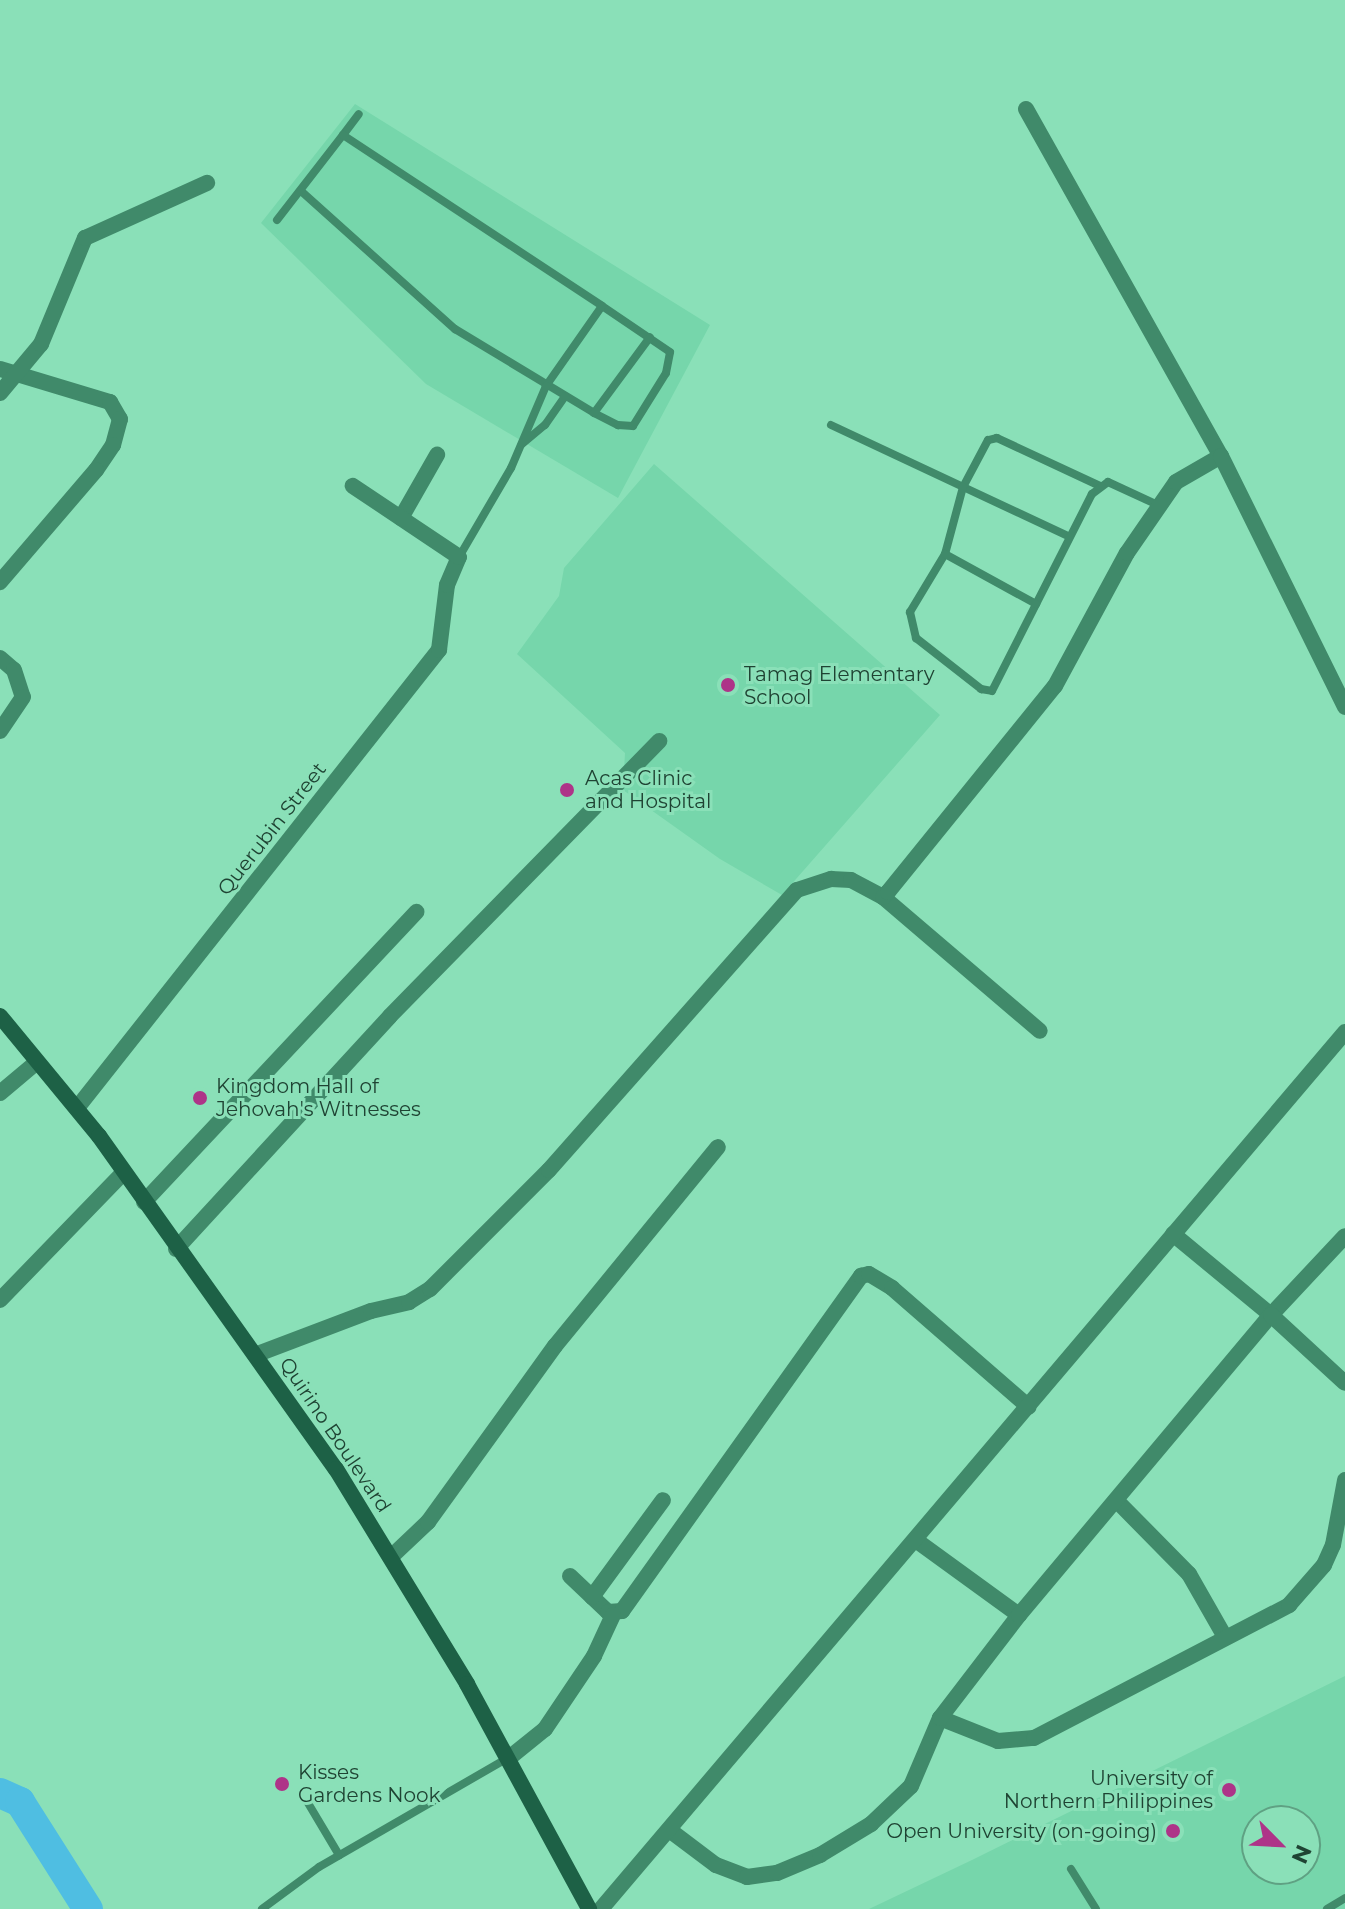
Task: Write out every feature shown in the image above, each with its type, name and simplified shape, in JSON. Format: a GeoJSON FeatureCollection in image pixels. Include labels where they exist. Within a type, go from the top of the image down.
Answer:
{"type":"FeatureCollection","features":[{"type":"Feature","properties":{"kind":"main road","name":"Quirino Boulevard"},"geometry":{"type":"LineString","coordinates":[[0,1016],[77,1108],[124,1172],[176,1249],[255,1355],[392,1556],[509,1758],[589,1909]]}},
{"type":"Feature","properties":{"kind":"street"},"geometry":{"type":"LineString","coordinates":[[1026,109],[1221,456],[1345,707]]}},
{"type":"Feature","properties":{"kind":"street"},"geometry":{"type":"LineString","coordinates":[[0,393],[41,344],[85,238],[207,183]]}},
{"type":"Feature","properties":{"kind":"street"},"geometry":{"type":"LineString","coordinates":[[0,369],[110,402],[120,419],[113,445],[96,470],[0,582]]}},
{"type":"Feature","properties":{"kind":"street"},"geometry":{"type":"LineString","coordinates":[[401,518],[437,455]]}},
{"type":"Feature","properties":{"kind":"street"},"geometry":{"type":"LineString","coordinates":[[883,897],[1055,686],[1127,553],[1176,482],[1221,456]]}},
{"type":"Feature","properties":{"kind":"street"},"geometry":{"type":"LineString","coordinates":[[353,486],[459,557]]}},
{"type":"Feature","properties":{"kind":"street","name":"Querubin Street"},"geometry":{"type":"LineString","coordinates":[[77,1108],[431,663],[443,638],[447,585],[459,557]]}},
{"type":"Feature","properties":{"kind":"street"},"geometry":{"type":"LineString","coordinates":[[0,658],[14,670],[23,697],[0,731]]}},
{"type":"Feature","properties":{"kind":"street"},"geometry":{"type":"LineString","coordinates":[[176,1249],[390,1016],[659,741]]}},
{"type":"Feature","properties":{"kind":"street"},"geometry":{"type":"LineString","coordinates":[[255,1355],[409,1302],[430,1289],[549,1170],[797,890],[813,881],[841,879],[883,897],[1040,1031]]}},
{"type":"Feature","properties":{"kind":"street"},"geometry":{"type":"LineString","coordinates":[[144,1202],[416,912]]}},
{"type":"Feature","properties":{"kind":"street"},"geometry":{"type":"LineString","coordinates":[[601,1909],[672,1832],[1345,1032]]}},
{"type":"Feature","properties":{"kind":"street"},"geometry":{"type":"LineString","coordinates":[[0,1093],[37,1062]]}},
{"type":"Feature","properties":{"kind":"street"},"geometry":{"type":"LineString","coordinates":[[392,1556],[428,1522],[555,1346],[718,1147]]}},
{"type":"Feature","properties":{"kind":"street"},"geometry":{"type":"LineString","coordinates":[[0,1300],[124,1172]]}},
{"type":"Feature","properties":{"kind":"street"},"geometry":{"type":"LineString","coordinates":[[1173,1234],[1271,1315],[1345,1383]]}},
{"type":"Feature","properties":{"kind":"street"},"geometry":{"type":"LineString","coordinates":[[672,1832],[716,1865],[747,1877],[777,1873],[820,1855],[871,1824],[911,1786],[940,1718],[1019,1615],[1271,1315],[1345,1236]]}},
{"type":"Feature","properties":{"kind":"street"},"geometry":{"type":"LineString","coordinates":[[509,1758],[545,1729],[594,1656],[613,1615],[628,1603],[861,1276],[869,1274],[892,1288],[1029,1407]]}},
{"type":"Feature","properties":{"kind":"street"},"geometry":{"type":"LineString","coordinates":[[940,1718],[998,1741],[1034,1738],[1289,1605],[1305,1589],[1333,1545],[1345,1480]]}},
{"type":"Feature","properties":{"kind":"street"},"geometry":{"type":"LineString","coordinates":[[592,1597],[663,1500]]}},
{"type":"Feature","properties":{"kind":"street"},"geometry":{"type":"LineString","coordinates":[[1116,1500],[1189,1574],[1225,1637]]}},
{"type":"Feature","properties":{"kind":"street"},"geometry":{"type":"LineString","coordinates":[[917,1541],[1019,1615]]}},
{"type":"Feature","properties":{"kind":"street"},"geometry":{"type":"LineString","coordinates":[[570,1576],[613,1615]]}},
{"type":"Feature","properties":{"kind":"lane"},"geometry":{"type":"LineString","coordinates":[[277,220],[359,114]]}},
{"type":"Feature","properties":{"kind":"lane"},"geometry":{"type":"LineString","coordinates":[[301,191],[455,329],[594,413],[627,427],[640,419],[671,361],[670,352],[343,135]]}},
{"type":"Feature","properties":{"kind":"lane"},"geometry":{"type":"LineString","coordinates":[[459,557],[521,445],[546,386],[602,306]]}},
{"type":"Feature","properties":{"kind":"lane"},"geometry":{"type":"LineString","coordinates":[[594,413],[650,337]]}},
{"type":"Feature","properties":{"kind":"lane"},"geometry":{"type":"LineString","coordinates":[[521,445],[545,425],[565,396]]}},
{"type":"Feature","properties":{"kind":"lane"},"geometry":{"type":"LineString","coordinates":[[831,425],[1068,536]]}},
{"type":"Feature","properties":{"kind":"lane"},"geometry":{"type":"LineString","coordinates":[[1100,486],[993,437],[963,487],[945,554],[916,597],[910,625],[916,638],[981,689],[998,687],[1068,536],[1100,486],[1108,482],[1160,506]]}},
{"type":"Feature","properties":{"kind":"lane"},"geometry":{"type":"LineString","coordinates":[[945,554],[1036,604]]}},
{"type":"Feature","properties":{"kind":"lane"},"geometry":{"type":"LineString","coordinates":[[262,1909],[339,1855],[509,1758]]}},
{"type":"Feature","properties":{"kind":"lane"},"geometry":{"type":"LineString","coordinates":[[308,1803],[339,1855]]}},
{"type":"Feature","properties":{"kind":"lane"},"geometry":{"type":"LineString","coordinates":[[1071,1869],[1096,1909]]}},
{"type":"Feature","properties":{"kind":"lane"},"geometry":{"type":"LineString","coordinates":[[1327,1909],[1345,1898]]}},
{"type":"Feature","properties":{"kind":"shaded area"},"geometry":{"type":"Polygon","coordinates":[[[355,104],[710,325],[618,498],[426,384],[261,223],[355,104]]]}},
{"type":"Feature","properties":{"kind":"shaded area","name":"Tamag Elementary School"},"geometry":{"type":"Polygon","coordinates":[[[654,464],[940,715],[782,895],[720,859],[623,790],[625,753],[517,654],[559,596],[564,568],[654,464]]]}},
{"type":"Feature","properties":{"kind":"shaded area","name":"University of Northern Philippines"},"geometry":{"type":"Polygon","coordinates":[[[1345,1676],[1345,1909],[869,1909],[972,1860],[1345,1676]]]}},
{"type":"Feature","properties":{"kind":"waterway"},"geometry":{"type":"LineString","coordinates":[[0,1793],[20,1802],[88,1909]]}},
{"type":"Feature","properties":{"kind":"place","name":"Tamag Elementary School"},"geometry":{"type":"Point","coordinates":[728,685]}},
{"type":"Feature","properties":{"kind":"place","name":"Acas Clinic and Hospital"},"geometry":{"type":"Point","coordinates":[567,790]}},
{"type":"Feature","properties":{"kind":"place","name":"Kingdom Hall of Jehovah's Witnesses"},"geometry":{"type":"Point","coordinates":[200,1098]}},
{"type":"Feature","properties":{"kind":"place","name":"Kisses Gardens Nook"},"geometry":{"type":"Point","coordinates":[282,1784]}},
{"type":"Feature","properties":{"kind":"place","name":"University of Northern Philippines"},"geometry":{"type":"Point","coordinates":[1229,1790]}},
{"type":"Feature","properties":{"kind":"place","name":"Open University (on-going)"},"geometry":{"type":"Point","coordinates":[1173,1831]}}]}
